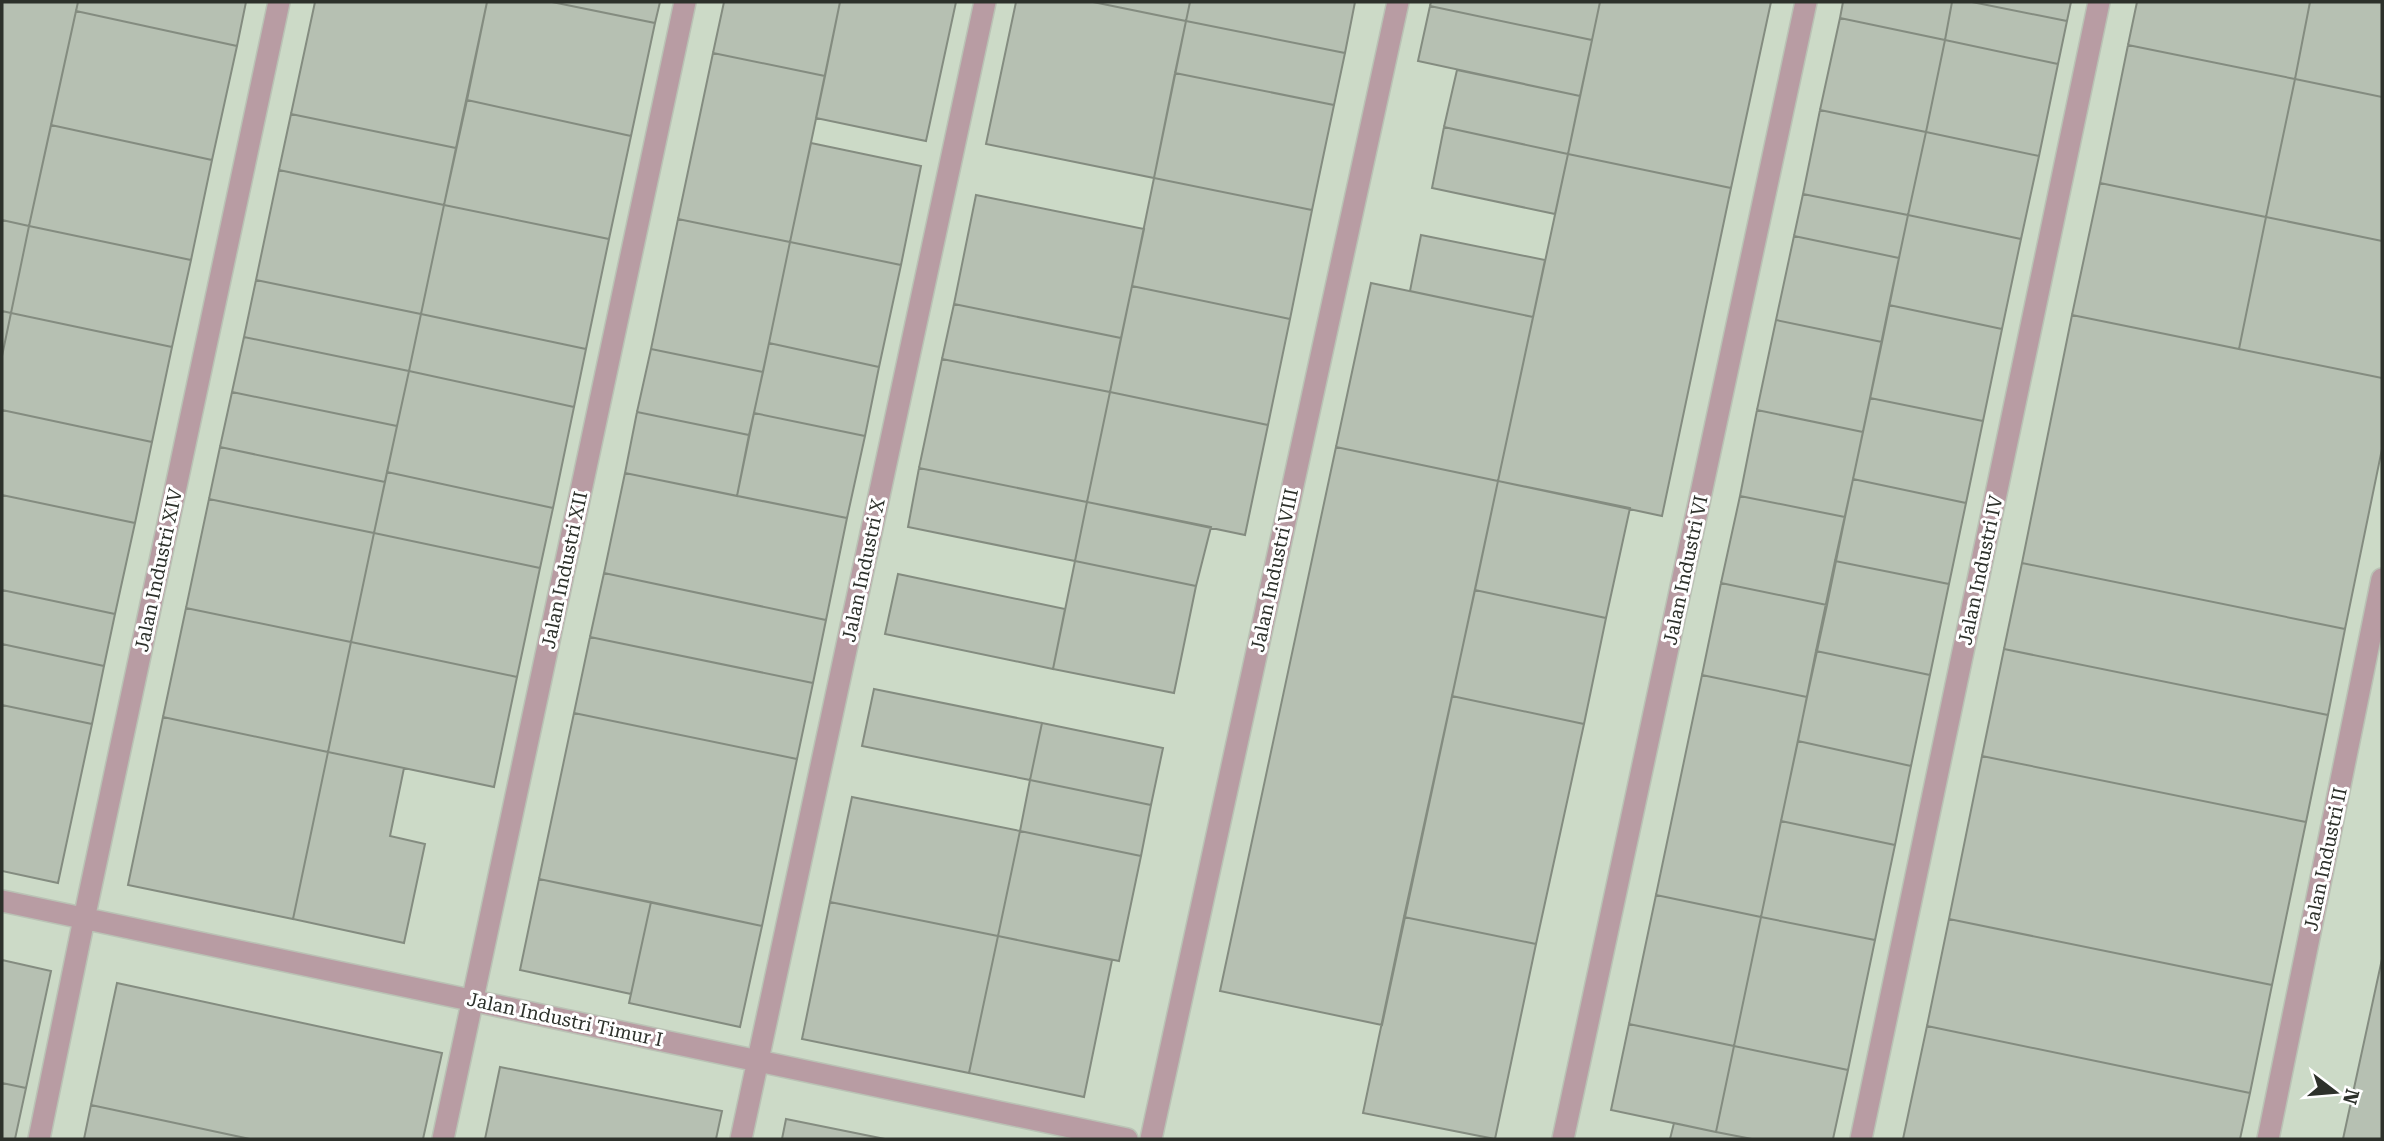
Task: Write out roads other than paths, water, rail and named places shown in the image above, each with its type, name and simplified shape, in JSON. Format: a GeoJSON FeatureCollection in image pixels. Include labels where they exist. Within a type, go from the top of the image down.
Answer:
{"type":"FeatureCollection","features":[{"type":"Feature","properties":{"kind":"lane","name":"Jalan Industri XIV"},"geometry":{"type":"LineString","coordinates":[[39,1139],[279,2]]}},
{"type":"Feature","properties":{"kind":"lane","name":"Jalan Industri XII"},"geometry":{"type":"LineString","coordinates":[[443,1139],[685,2]]}},
{"type":"Feature","properties":{"kind":"lane","name":"Jalan Industri X"},"geometry":{"type":"LineString","coordinates":[[741,1139],[985,2]]}},
{"type":"Feature","properties":{"kind":"lane","name":"Jalan Industri VIII"},"geometry":{"type":"LineString","coordinates":[[1151,1139],[1398,2]]}},
{"type":"Feature","properties":{"kind":"lane","name":"Jalan Industri VI"},"geometry":{"type":"LineString","coordinates":[[1563,1139],[1807,2]]}},
{"type":"Feature","properties":{"kind":"lane","name":"Jalan Industri IV"},"geometry":{"type":"LineString","coordinates":[[1861,1139],[2099,2]]}},
{"type":"Feature","properties":{"kind":"lane","name":"Jalan Industri II"},"geometry":{"type":"LineString","coordinates":[[2268,1139],[2374,660],[2382,579]]}},
{"type":"Feature","properties":{"kind":"lane","name":"Jalan Industri Timur I"},"geometry":{"type":"LineString","coordinates":[[2,901],[1127,1139]]}}]}
